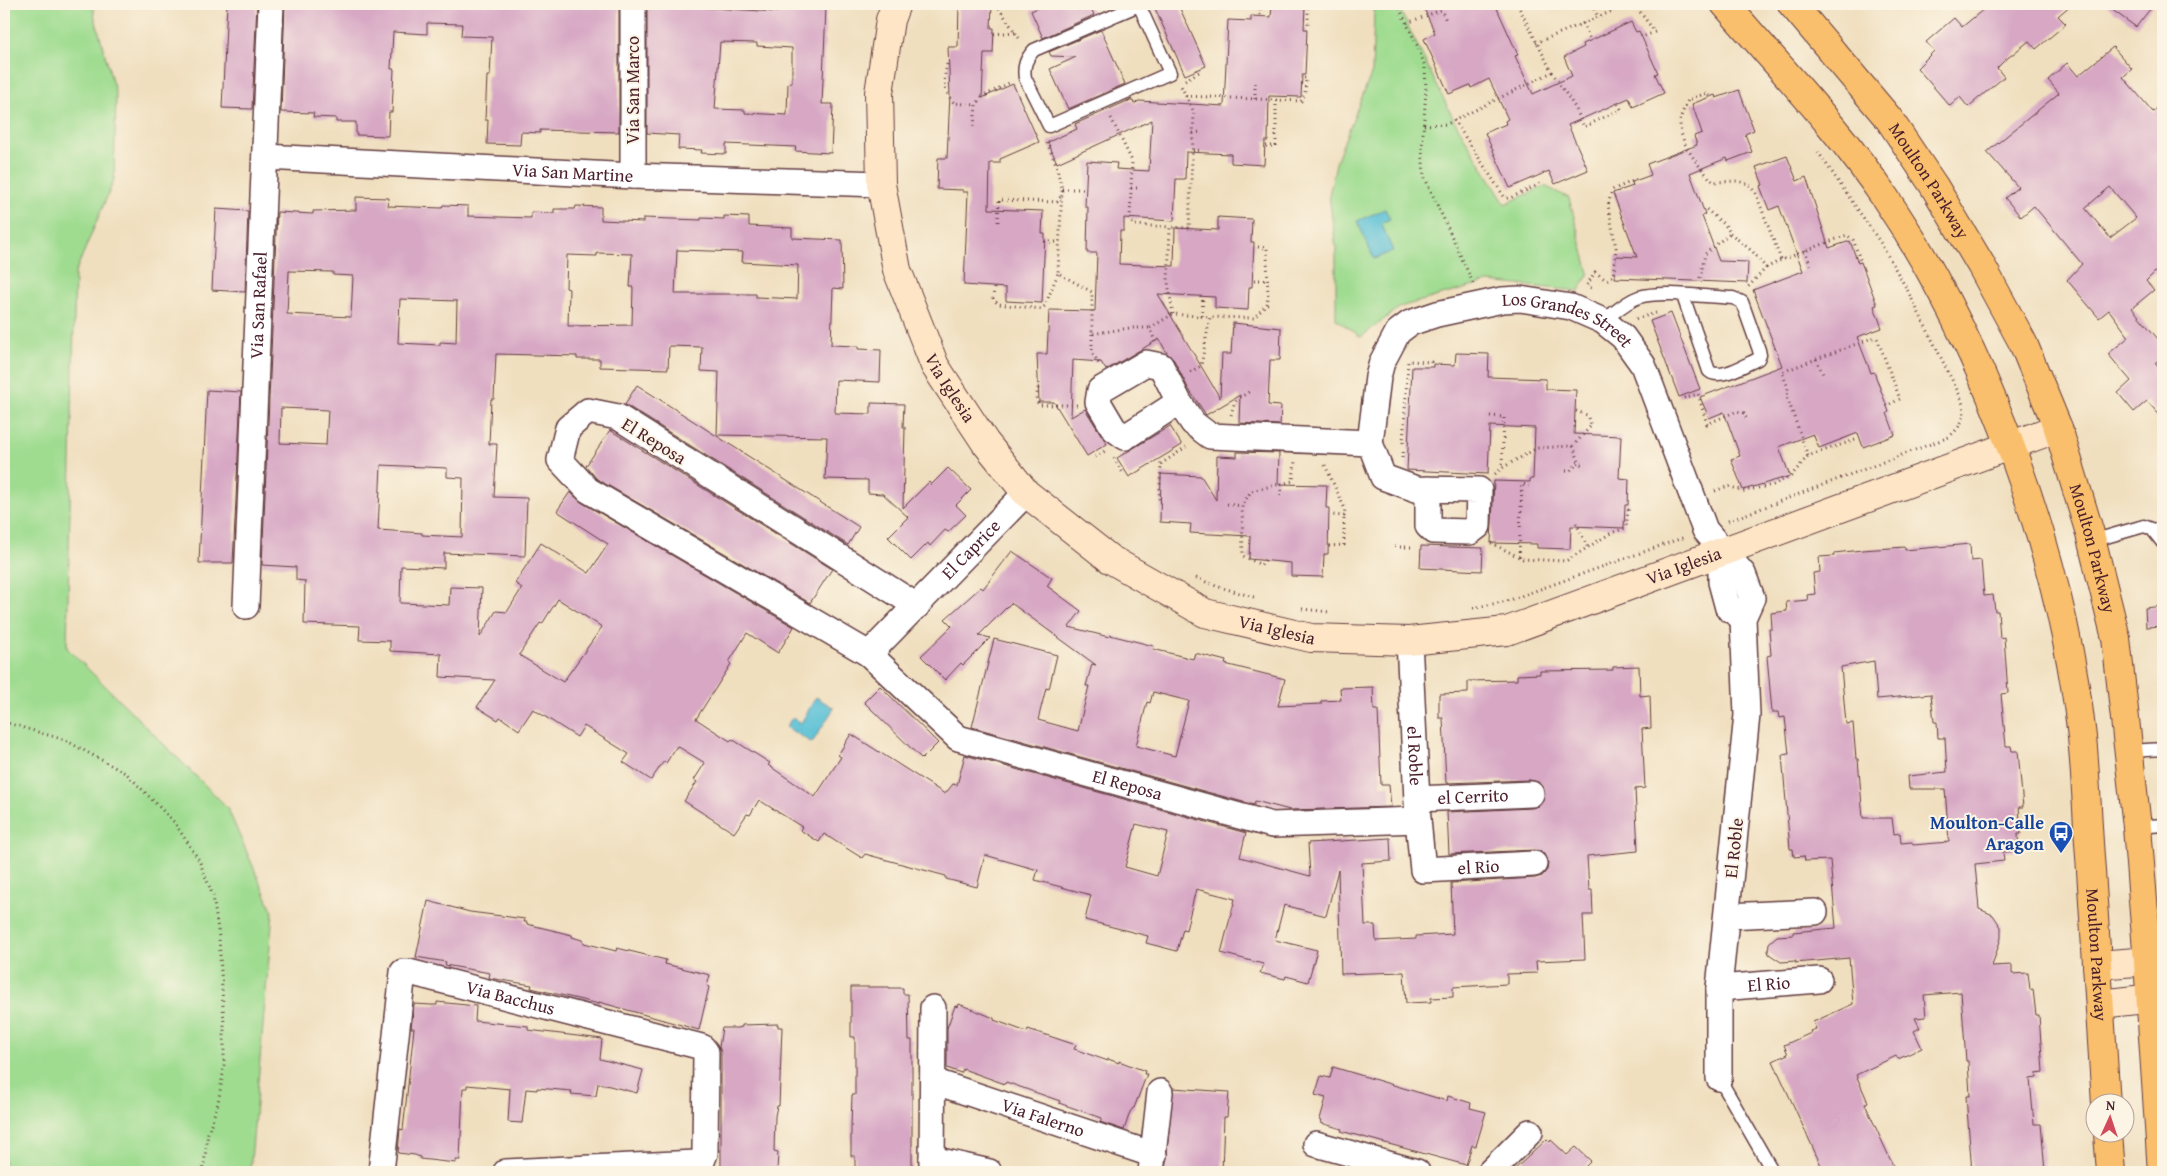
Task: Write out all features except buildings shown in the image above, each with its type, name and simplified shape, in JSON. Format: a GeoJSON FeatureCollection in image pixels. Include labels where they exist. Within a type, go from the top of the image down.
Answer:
{"type":"FeatureCollection","features":[{"type":"Feature","properties":{"kind":"main road","name":"Moulton Parkway"},"geometry":{"type":"LineString","coordinates":[[1725,4],[1842,142],[1885,198],[1930,271],[1975,360],[2027,495],[2050,570],[2070,662],[2082,737],[2105,1094]]}},
{"type":"Feature","properties":{"kind":"main road","name":"Moulton Parkway"},"geometry":{"type":"LineString","coordinates":[[1792,4],[1889,119],[1934,186],[1981,265],[2023,343],[2058,428],[2092,541],[2116,638],[2130,751],[2150,826],[2162,1172]]}},
{"type":"Feature","properties":{"kind":"main road"},"geometry":{"type":"LineString","coordinates":[[2109,1144],[2111,1172]]}},
{"type":"Feature","properties":{"kind":"street","name":"Via San Rafael"},"geometry":{"type":"LineString","coordinates":[[246,606],[271,4]]}},
{"type":"Feature","properties":{"kind":"street","name":"Via San Marco"},"geometry":{"type":"LineString","coordinates":[[633,4],[633,176]]}},
{"type":"Feature","properties":{"kind":"street","name":"Via Iglesia"},"geometry":{"type":"LineString","coordinates":[[896,4],[890,20],[879,93],[881,184],[897,270],[935,366],[984,442],[1026,493],[1110,559],[1205,613],[1311,638],[1408,641],[1507,631],[2058,428]]}},
{"type":"Feature","properties":{"kind":"street","name":"Via San Martine"},"geometry":{"type":"LineString","coordinates":[[265,157],[633,176],[881,184]]}},
{"type":"Feature","properties":{"kind":"street","name":"Los Grandes Street"},"geometry":{"type":"LineString","coordinates":[[1479,490],[1416,489],[1383,477],[1370,443],[1378,377],[1382,362],[1398,332],[1410,323],[1436,314],[1502,300],[1520,299],[1571,307],[1603,321],[1623,337],[1643,365],[1704,530],[1721,551]]}},
{"type":"Feature","properties":{"kind":"street"},"geometry":{"type":"LineString","coordinates":[[1167,379],[1192,422],[1210,436],[1370,443]]}},
{"type":"Feature","properties":{"kind":"street","name":"El Reposa"},"geometry":{"type":"LineString","coordinates":[[917,606],[618,417],[588,411],[568,428],[560,460],[588,490],[869,654],[958,738],[1272,824],[1417,809]]}},
{"type":"Feature","properties":{"kind":"street"},"geometry":{"type":"LineString","coordinates":[[1428,489],[1428,526],[1433,531],[1470,532],[1478,526],[1479,490]]}},
{"type":"Feature","properties":{"kind":"street","name":"El Caprice"},"geometry":{"type":"LineString","coordinates":[[917,606],[1026,493]]}},
{"type":"Feature","properties":{"kind":"street","name":"El Roble"},"geometry":{"type":"LineString","coordinates":[[1719,1078],[1719,988],[1747,715],[1743,618],[1728,608],[1720,582],[1721,551]]}},
{"type":"Feature","properties":{"kind":"street"},"geometry":{"type":"LineString","coordinates":[[869,654],[917,606]]}},
{"type":"Feature","properties":{"kind":"street","name":"el Roble"},"geometry":{"type":"LineString","coordinates":[[1408,641],[1417,809],[1423,870]]}},
{"type":"Feature","properties":{"kind":"street","name":"el Cerrito"},"geometry":{"type":"LineString","coordinates":[[1417,809],[1531,794]]}},
{"type":"Feature","properties":{"kind":"street","name":"el Rio"},"geometry":{"type":"LineString","coordinates":[[1423,870],[1534,864]]}},
{"type":"Feature","properties":{"kind":"street"},"geometry":{"type":"LineString","coordinates":[[1727,916],[1815,912]]}},
{"type":"Feature","properties":{"kind":"street"},"geometry":{"type":"LineString","coordinates":[[2097,965],[2156,961]]}},
{"type":"Feature","properties":{"kind":"street","name":"Via Bacchus"},"geometry":{"type":"LineString","coordinates":[[381,1172],[402,975],[406,971],[702,1048],[706,1052],[705,1154],[703,1167],[696,1163],[506,1172]]}},
{"type":"Feature","properties":{"kind":"street","name":"El Rio"},"geometry":{"type":"LineString","coordinates":[[1719,988],[1819,980]]}},
{"type":"Feature","properties":{"kind":"street"},"geometry":{"type":"LineString","coordinates":[[2100,1004],[2157,997]]}},
{"type":"Feature","properties":{"kind":"street"},"geometry":{"type":"LineString","coordinates":[[934,1008],[932,1166],[988,1172]]}},
{"type":"Feature","properties":{"kind":"street","name":"Via Falerno"},"geometry":{"type":"LineString","coordinates":[[933,1081],[1153,1163],[1160,1092]]}},
{"type":"Feature","properties":{"kind":"street"},"geometry":{"type":"LineString","coordinates":[[1490,1172],[1530,1132]]}},
{"type":"Feature","properties":{"kind":"street"},"geometry":{"type":"LineString","coordinates":[[1316,1144],[1401,1170]]}},
{"type":"Feature","properties":{"kind":"lane"},"geometry":{"type":"LineString","coordinates":[[1138,4],[1170,73],[1049,126],[1025,78],[1024,70],[1028,57],[1034,50],[1138,4]]}},
{"type":"Feature","properties":{"kind":"lane"},"geometry":{"type":"LineString","coordinates":[[1603,321],[1625,304],[1639,297],[1655,294],[1738,299],[1742,302],[1760,355],[1758,359],[1719,375],[1709,371],[1683,296]]}},
{"type":"Feature","properties":{"kind":"lane"},"geometry":{"type":"LineString","coordinates":[[2092,541],[2144,526],[2152,529],[2163,543]]}},
{"type":"Feature","properties":{"kind":"lane"},"geometry":{"type":"LineString","coordinates":[[2130,751],[2163,749]]}},
{"type":"Feature","properties":{"kind":"lane"},"geometry":{"type":"LineString","coordinates":[[1719,1078],[1774,1172]]}},
{"type":"Feature","properties":{"kind":"path"},"geometry":{"type":"LineString","coordinates":[[996,4],[1019,38],[1026,39],[1023,41]]}},
{"type":"Feature","properties":{"kind":"path"},"geometry":{"type":"LineString","coordinates":[[1260,4],[1260,17]]}},
{"type":"Feature","properties":{"kind":"path"},"geometry":{"type":"LineString","coordinates":[[1305,4],[1308,7],[1308,24]]}},
{"type":"Feature","properties":{"kind":"path"},"geometry":{"type":"LineString","coordinates":[[1397,4],[1418,47],[1425,67],[1426,90],[1422,147],[1424,176],[1475,288]]}},
{"type":"Feature","properties":{"kind":"path"},"geometry":{"type":"LineString","coordinates":[[1517,4],[1536,43],[1576,109],[1584,127],[1621,109],[1618,104]]}},
{"type":"Feature","properties":{"kind":"path"},"geometry":{"type":"LineString","coordinates":[[1536,43],[1629,4]]}},
{"type":"Feature","properties":{"kind":"path"},"geometry":{"type":"LineString","coordinates":[[1634,4],[1655,32],[1642,37]]}},
{"type":"Feature","properties":{"kind":"path"},"geometry":{"type":"LineString","coordinates":[[1594,9],[1598,17]]}},
{"type":"Feature","properties":{"kind":"path"},"geometry":{"type":"LineString","coordinates":[[1407,23],[1441,10],[1447,22]]}},
{"type":"Feature","properties":{"kind":"path"},"geometry":{"type":"LineString","coordinates":[[1583,23],[1590,40]]}},
{"type":"Feature","properties":{"kind":"path"},"geometry":{"type":"LineString","coordinates":[[994,34],[1015,32]]}},
{"type":"Feature","properties":{"kind":"path"},"geometry":{"type":"LineString","coordinates":[[947,64],[944,78],[945,93],[954,102],[976,105]]}},
{"type":"Feature","properties":{"kind":"path"},"geometry":{"type":"LineString","coordinates":[[1424,125],[1447,124],[1552,72]]}},
{"type":"Feature","properties":{"kind":"path"},"geometry":{"type":"LineString","coordinates":[[974,126],[976,105],[982,97],[1012,81],[1010,78]]}},
{"type":"Feature","properties":{"kind":"path"},"geometry":{"type":"LineString","coordinates":[[1186,96],[1301,101],[1305,94],[1306,78],[1303,78]]}},
{"type":"Feature","properties":{"kind":"path"},"geometry":{"type":"LineString","coordinates":[[1103,102],[1132,161],[1130,220],[1134,225],[1189,228],[1194,113],[1180,83]]}},
{"type":"Feature","properties":{"kind":"path"},"geometry":{"type":"LineString","coordinates":[[1255,83],[1255,99]]}},
{"type":"Feature","properties":{"kind":"path"},"geometry":{"type":"LineString","coordinates":[[1709,96],[1707,93],[1688,100],[1680,122],[1683,137],[1696,162],[1712,182],[1737,181],[1750,184],[1756,194],[1781,260]]}},
{"type":"Feature","properties":{"kind":"path"},"geometry":{"type":"LineString","coordinates":[[1266,146],[1276,146],[1276,100]]}},
{"type":"Feature","properties":{"kind":"path"},"geometry":{"type":"LineString","coordinates":[[1454,120],[1505,198],[1510,198],[1540,184]]}},
{"type":"Feature","properties":{"kind":"path"},"geometry":{"type":"LineString","coordinates":[[994,288],[993,299],[998,304],[1041,309],[1045,306],[1058,272],[1062,189],[1056,164],[1043,135],[1046,121]]}},
{"type":"Feature","properties":{"kind":"path"},"geometry":{"type":"LineString","coordinates":[[1193,133],[1201,132]]}},
{"type":"Feature","properties":{"kind":"path"},"geometry":{"type":"LineString","coordinates":[[1469,609],[1507,601],[1704,530],[1949,437],[1959,428],[1965,407],[1909,293],[1880,242],[1815,148]]}},
{"type":"Feature","properties":{"kind":"path"},"geometry":{"type":"LineString","coordinates":[[1193,151],[1200,150]]}},
{"type":"Feature","properties":{"kind":"path"},"geometry":{"type":"LineString","coordinates":[[1131,188],[1138,188]]}},
{"type":"Feature","properties":{"kind":"path"},"geometry":{"type":"LineString","coordinates":[[1062,189],[1086,189]]}},
{"type":"Feature","properties":{"kind":"path"},"geometry":{"type":"LineString","coordinates":[[998,222],[999,200],[1057,202],[1062,195]]}},
{"type":"Feature","properties":{"kind":"path"},"geometry":{"type":"LineString","coordinates":[[1706,209],[1727,227],[1730,233],[1753,252],[1766,268]]}},
{"type":"Feature","properties":{"kind":"path"},"geometry":{"type":"LineString","coordinates":[[1170,226],[1168,282],[1173,314]]}},
{"type":"Feature","properties":{"kind":"path"},"geometry":{"type":"LineString","coordinates":[[1698,296],[1703,258],[1730,233]]}},
{"type":"Feature","properties":{"kind":"path"},"geometry":{"type":"LineString","coordinates":[[1738,299],[1766,268],[1805,250],[1846,235],[1853,240],[1861,262]]}},
{"type":"Feature","properties":{"kind":"path"},"geometry":{"type":"LineString","coordinates":[[1045,242],[1060,242]]}},
{"type":"Feature","properties":{"kind":"path"},"geometry":{"type":"LineString","coordinates":[[1092,334],[1129,328],[1150,328],[1173,314],[1254,318],[1268,303],[1267,248],[1258,247]]}},
{"type":"Feature","properties":{"kind":"path"},"geometry":{"type":"LineString","coordinates":[[1805,250],[1811,267]]}},
{"type":"Feature","properties":{"kind":"path"},"geometry":{"type":"LineString","coordinates":[[1058,272],[1092,292],[1092,352],[1103,371]]}},
{"type":"Feature","properties":{"kind":"path"},"geometry":{"type":"LineString","coordinates":[[1254,280],[1268,280]]}},
{"type":"Feature","properties":{"kind":"path"},"geometry":{"type":"LineString","coordinates":[[1202,316],[1203,296]]}},
{"type":"Feature","properties":{"kind":"path"},"geometry":{"type":"LineString","coordinates":[[1150,328],[1167,379],[1201,366],[1210,316]]}},
{"type":"Feature","properties":{"kind":"path"},"geometry":{"type":"LineString","coordinates":[[1808,456],[1788,397],[1788,388],[1782,372],[1872,338],[1877,338],[1900,400],[1888,405]]}},
{"type":"Feature","properties":{"kind":"path"},"geometry":{"type":"LineString","coordinates":[[1816,359],[1824,376]]}},
{"type":"Feature","properties":{"kind":"path"},"geometry":{"type":"LineString","coordinates":[[1401,484],[1408,362],[1431,362],[1431,366]]}},
{"type":"Feature","properties":{"kind":"path"},"geometry":{"type":"LineString","coordinates":[[1040,383],[1036,400],[1039,406],[1084,405]]}},
{"type":"Feature","properties":{"kind":"path"},"geometry":{"type":"LineString","coordinates":[[1229,420],[1235,401],[1250,391]]}},
{"type":"Feature","properties":{"kind":"path"},"geometry":{"type":"LineString","coordinates":[[1684,398],[1698,394],[1707,424],[1737,412],[1744,413],[1747,420]]}},
{"type":"Feature","properties":{"kind":"path"},"geometry":{"type":"LineString","coordinates":[[1479,490],[1502,468],[1537,448],[1573,446],[1591,426],[1587,415],[1576,411]]}},
{"type":"Feature","properties":{"kind":"path"},"geometry":{"type":"LineString","coordinates":[[1490,416],[1504,416],[1502,468]]}},
{"type":"Feature","properties":{"kind":"path"},"geometry":{"type":"LineString","coordinates":[[1713,492],[1728,486],[1744,491],[1773,485],[1792,476],[1808,456],[1855,440]]}},
{"type":"Feature","properties":{"kind":"path"},"geometry":{"type":"LineString","coordinates":[[1161,503],[1158,502],[1161,464],[1190,443]]}},
{"type":"Feature","properties":{"kind":"path"},"geometry":{"type":"LineString","coordinates":[[1566,471],[1570,471],[1581,463],[1573,446]]}},
{"type":"Feature","properties":{"kind":"path"},"geometry":{"type":"LineString","coordinates":[[1095,457],[1108,450],[1124,475]]}},
{"type":"Feature","properties":{"kind":"path"},"geometry":{"type":"LineString","coordinates":[[1266,560],[1261,565],[1243,556],[1242,506],[1251,491],[1293,481],[1295,459],[1304,459]]}},
{"type":"Feature","properties":{"kind":"path"},"geometry":{"type":"LineString","coordinates":[[1322,460],[1345,509],[1344,545],[1329,546]]}},
{"type":"Feature","properties":{"kind":"path"},"geometry":{"type":"LineString","coordinates":[[1281,484],[1281,496]]}},
{"type":"Feature","properties":{"kind":"path"},"geometry":{"type":"LineString","coordinates":[[1519,557],[1522,484],[1529,486]]}},
{"type":"Feature","properties":{"kind":"path"},"geometry":{"type":"LineString","coordinates":[[1227,504],[1242,506]]}},
{"type":"Feature","properties":{"kind":"path"},"geometry":{"type":"LineString","coordinates":[[1470,532],[1523,559],[1566,561],[1611,533],[1626,528],[1628,510],[1626,510]]}},
{"type":"Feature","properties":{"kind":"path"},"geometry":{"type":"LineString","coordinates":[[1330,515],[1344,516]]}},
{"type":"Feature","properties":{"kind":"path"},"geometry":{"type":"LineString","coordinates":[[1576,523],[1588,548]]}},
{"type":"Feature","properties":{"kind":"path"},"geometry":{"type":"LineString","coordinates":[[1395,547],[1419,547]]}},
{"type":"Feature","properties":{"kind":"path"},"geometry":{"type":"LineString","coordinates":[[1190,575],[1216,586],[1260,599]]}},
{"type":"Feature","properties":{"kind":"path"},"geometry":{"type":"LineString","coordinates":[[1296,608],[1331,612]]}},
{"type":"Feature","properties":{"kind":"path"},"geometry":{"type":"LineString","coordinates":[[4,722],[65,740],[127,774],[174,822],[199,860],[212,896],[219,937],[224,1023],[224,1068],[218,1104],[208,1133],[202,1172]]}},
{"type":"Feature","properties":{"kind":"green space"},"geometry":{"type":"Polygon","coordinates":[[[4,4],[94,4],[94,14],[116,95],[114,180],[75,273],[67,648],[227,807],[273,912],[250,1172],[4,1172],[4,4]]]}},
{"type":"Feature","properties":{"kind":"green space"},"geometry":{"type":"Polygon","coordinates":[[[1397,4],[1454,120],[1505,204],[1545,186],[1569,198],[1589,273],[1579,291],[1488,282],[1400,307],[1361,337],[1336,319],[1336,248],[1329,195],[1337,159],[1372,72],[1374,10],[1397,4]]]}},
{"type":"Feature","properties":{"kind":"water"},"geometry":{"type":"Polygon","coordinates":[[[1385,209],[1390,219],[1381,223],[1393,251],[1374,259],[1357,221],[1385,209]]]}},
{"type":"Feature","properties":{"kind":"water"},"geometry":{"type":"Polygon","coordinates":[[[816,697],[834,708],[812,743],[786,727],[792,718],[801,723],[816,697]]]}},
{"type":"Feature","properties":{"kind":"place","name":"Moulton-Calle Aragon"},"geometry":{"type":"Point","coordinates":[2061,854]}}]}
